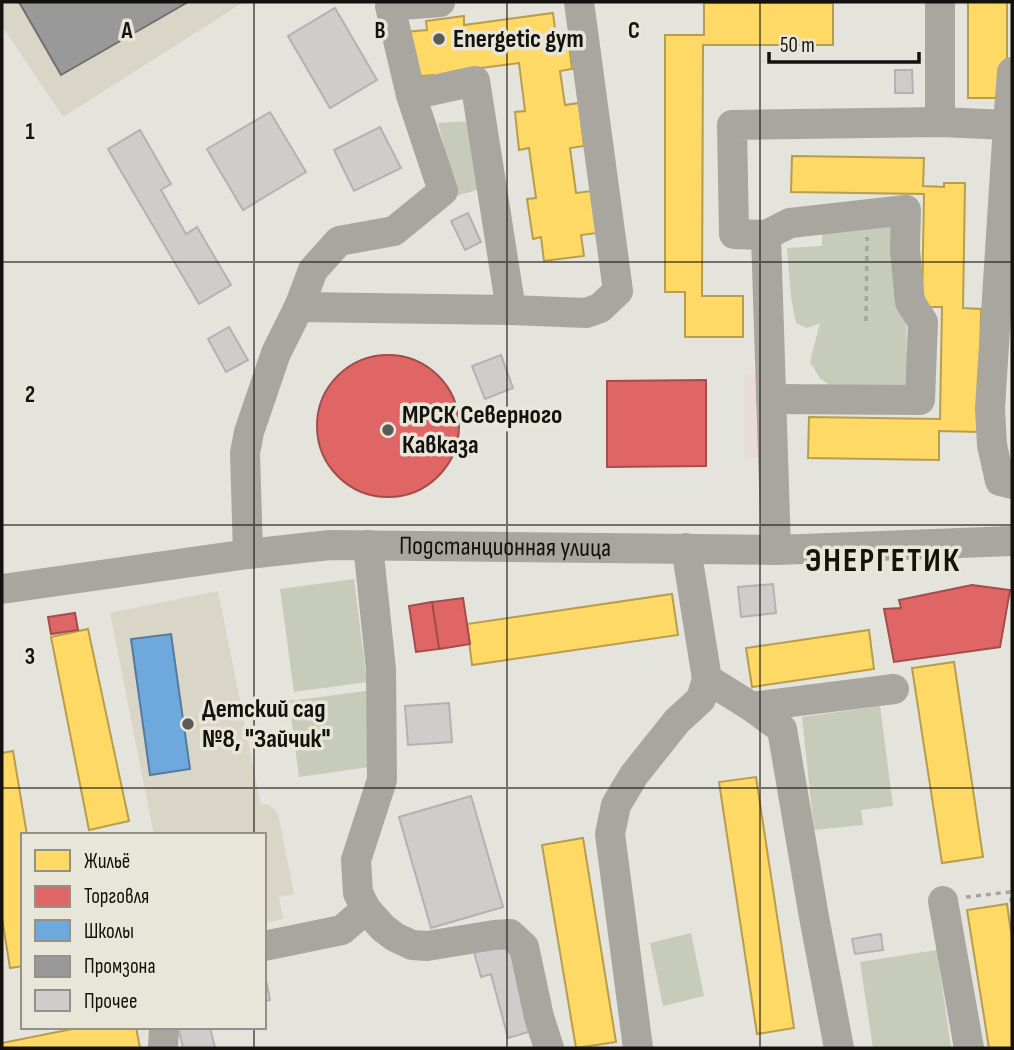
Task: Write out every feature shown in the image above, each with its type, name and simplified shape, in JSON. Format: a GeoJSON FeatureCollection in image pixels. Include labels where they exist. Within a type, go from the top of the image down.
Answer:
{"type":"FeatureCollection","features":[{"type":"Feature","properties":{"kind":"street"},"geometry":{"type":"LineString","coordinates":[[248,554],[245,453],[249,432],[276,353],[299,307],[313,270],[339,241],[394,231],[443,191],[411,95],[390,6],[440,2]]}},
{"type":"Feature","properties":{"kind":"street"},"geometry":{"type":"LineString","coordinates":[[299,307],[586,313],[600,308],[618,291],[579,2]]}},
{"type":"Feature","properties":{"kind":"street"},"geometry":{"type":"LineString","coordinates":[[940,2],[940,122]]}},
{"type":"Feature","properties":{"kind":"street"},"geometry":{"type":"LineString","coordinates":[[1012,72],[990,408],[992,444],[1000,481],[1012,484]]}},
{"type":"Feature","properties":{"kind":"street"},"geometry":{"type":"LineString","coordinates":[[411,95],[475,81],[511,310]]}},
{"type":"Feature","properties":{"kind":"street"},"geometry":{"type":"LineString","coordinates":[[771,399],[920,400],[923,322],[909,302],[905,250],[906,210],[790,223],[766,235],[734,234],[732,125],[940,122],[1008,125]]}},
{"type":"Feature","properties":{"kind":"street"},"geometry":{"type":"LineString","coordinates":[[766,235],[776,550]]}},
{"type":"Feature","properties":{"kind":"street","name":"Подстанционная улица"},"geometry":{"type":"LineString","coordinates":[[2,589],[330,545],[776,550],[1012,541]]}},
{"type":"Feature","properties":{"kind":"street"},"geometry":{"type":"LineString","coordinates":[[368,545],[381,669],[382,780],[356,860],[358,893],[366,909],[383,928],[394,937],[412,945],[427,946],[510,934],[524,947],[539,1017],[549,1048]]}},
{"type":"Feature","properties":{"kind":"street"},"geometry":{"type":"LineString","coordinates":[[638,1048],[610,834],[616,804],[634,775],[677,721],[701,699],[707,679],[687,548]]}},
{"type":"Feature","properties":{"kind":"street"},"geometry":{"type":"LineString","coordinates":[[707,679],[782,729],[839,1048]]}},
{"type":"Feature","properties":{"kind":"street"},"geometry":{"type":"LineString","coordinates":[[752,707],[894,689]]}},
{"type":"Feature","properties":{"kind":"street"},"geometry":{"type":"LineString","coordinates":[[943,901],[970,1048]]}},
{"type":"Feature","properties":{"kind":"street"},"geometry":{"type":"LineString","coordinates":[[266,946],[342,930],[366,909]]}},
{"type":"Feature","properties":{"kind":"street"},"geometry":{"type":"LineString","coordinates":[[163,1048],[164,1029]]}},
{"type":"Feature","properties":{"kind":"path"},"geometry":{"type":"LineString","coordinates":[[866,321],[868,214]]}},
{"type":"Feature","properties":{"kind":"path"},"geometry":{"type":"LineString","coordinates":[[943,901],[1010,892],[1012,906]]}},
{"type":"Feature","properties":{"kind":"shaded area"},"geometry":{"type":"Polygon","coordinates":[[[2,2],[244,2],[63,117],[2,26],[2,2]]]}},
{"type":"Feature","properties":{"kind":"shaded area"},"geometry":{"type":"Polygon","coordinates":[[[745,375],[766,375],[767,458],[745,458],[745,375]]]}},
{"type":"Feature","properties":{"kind":"shaded area","name":"Детский сад №8, \"Зайчик\""},"geometry":{"type":"Polygon","coordinates":[[[218,591],[261,805],[267,804],[278,814],[294,894],[279,897],[283,919],[266,923],[266,833],[154,833],[110,613],[218,591]]]}},
{"type":"Feature","properties":{"kind":"green space"},"geometry":{"type":"Polygon","coordinates":[[[473,121],[484,188],[456,196],[438,123],[473,121]]]}},
{"type":"Feature","properties":{"kind":"green space"},"geometry":{"type":"Polygon","coordinates":[[[897,221],[906,320],[908,388],[836,390],[820,378],[810,362],[820,323],[807,328],[796,323],[787,248],[822,246],[822,234],[897,221]]]}},
{"type":"Feature","properties":{"kind":"green space"},"geometry":{"type":"Polygon","coordinates":[[[354,579],[367,682],[294,692],[280,589],[354,579]]]}},
{"type":"Feature","properties":{"kind":"green space"},"geometry":{"type":"Polygon","coordinates":[[[366,691],[377,766],[299,777],[289,701],[366,691]]]}},
{"type":"Feature","properties":{"kind":"green space"},"geometry":{"type":"Polygon","coordinates":[[[880,706],[893,806],[861,810],[863,825],[814,830],[802,717],[880,706]]]}},
{"type":"Feature","properties":{"kind":"green space"},"geometry":{"type":"Polygon","coordinates":[[[691,933],[704,996],[663,1006],[650,943],[691,933]]]}},
{"type":"Feature","properties":{"kind":"green space"},"geometry":{"type":"Polygon","coordinates":[[[937,950],[951,1048],[873,1048],[860,962],[937,950]]]}},
{"type":"Feature","properties":{"kind":"building: Жильё"},"geometry":{"type":"Polygon","coordinates":[[[968,2],[1007,2],[1007,98],[968,98],[968,2]]]}},
{"type":"Feature","properties":{"kind":"building: Жильё"},"geometry":{"type":"Polygon","coordinates":[[[704,3],[833,3],[833,45],[703,45],[702,296],[743,296],[743,337],[685,337],[685,292],[665,292],[665,35],[704,35],[704,3]]]}},
{"type":"Feature","properties":{"kind":"building: Жильё"},"geometry":{"type":"Polygon","coordinates":[[[553,13],[556,37],[568,36],[572,69],[560,71],[565,105],[579,103],[584,146],[570,148],[576,193],[592,191],[597,233],[581,235],[584,256],[544,261],[541,237],[533,239],[527,199],[536,198],[529,148],[519,150],[515,112],[525,111],[519,63],[473,69],[435,86],[433,75],[410,77],[405,32],[427,30],[426,21],[464,16],[464,25],[553,13]]]}},
{"type":"Feature","properties":{"kind":"building: Жильё"},"geometry":{"type":"Polygon","coordinates":[[[792,156],[924,158],[923,186],[944,187],[944,183],[965,183],[963,308],[981,309],[979,432],[939,431],[939,460],[808,458],[809,417],[940,419],[942,307],[922,307],[924,194],[791,192],[792,156]]]}},
{"type":"Feature","properties":{"kind":"building: Жильё"},"geometry":{"type":"Polygon","coordinates":[[[672,594],[678,635],[472,665],[467,624],[672,594]]]}},
{"type":"Feature","properties":{"kind":"building: Жильё"},"geometry":{"type":"Polygon","coordinates":[[[88,629],[129,821],[89,830],[51,637],[88,629]]]}},
{"type":"Feature","properties":{"kind":"building: Жильё"},"geometry":{"type":"Polygon","coordinates":[[[869,630],[874,669],[752,687],[746,648],[869,630]]]}},
{"type":"Feature","properties":{"kind":"building: Жильё"},"geometry":{"type":"Polygon","coordinates":[[[954,662],[983,857],[942,863],[912,668],[954,662]]]}},
{"type":"Feature","properties":{"kind":"building: Жильё"},"geometry":{"type":"Polygon","coordinates":[[[13,751],[27,833],[21,833],[21,966],[10,968],[2,918],[2,753],[13,751]]]}},
{"type":"Feature","properties":{"kind":"building: Жильё"},"geometry":{"type":"Polygon","coordinates":[[[756,777],[794,1028],[757,1034],[719,782],[756,777]]]}},
{"type":"Feature","properties":{"kind":"building: Жильё"},"geometry":{"type":"Polygon","coordinates":[[[583,838],[616,1042],[576,1048],[542,845],[583,838]]]}},
{"type":"Feature","properties":{"kind":"building: Жильё"},"geometry":{"type":"Polygon","coordinates":[[[1007,904],[1012,939],[1012,1048],[989,1048],[967,910],[1007,904]]]}},
{"type":"Feature","properties":{"kind":"building: Жильё"},"geometry":{"type":"Polygon","coordinates":[[[72,1029],[136,1029],[140,1048],[2,1048],[2,1043],[72,1029]]]}},
{"type":"Feature","properties":{"kind":"building: Торговля","name":"МРСК Северного Кавказа"},"geometry":{"type":"Polygon","coordinates":[[[388,355],[415,361],[438,376],[453,399],[459,426],[453,453],[438,476],[415,491],[388,497],[361,491],[338,476],[323,453],[317,426],[323,399],[338,376],[361,361],[388,355]]]}},
{"type":"Feature","properties":{"kind":"building: Торговля"},"geometry":{"type":"Polygon","coordinates":[[[706,380],[706,466],[607,467],[607,381],[706,380]]]}},
{"type":"Feature","properties":{"kind":"building: Торговля"},"geometry":{"type":"Polygon","coordinates":[[[972,585],[1010,590],[1000,647],[894,662],[884,609],[901,608],[899,600],[972,585]]]}},
{"type":"Feature","properties":{"kind":"building: Торговля"},"geometry":{"type":"Polygon","coordinates":[[[463,598],[470,644],[439,649],[432,602],[463,598]]]}},
{"type":"Feature","properties":{"kind":"building: Торговля"},"geometry":{"type":"Polygon","coordinates":[[[432,602],[439,649],[416,652],[409,606],[432,602]]]}},
{"type":"Feature","properties":{"kind":"building: Торговля"},"geometry":{"type":"Polygon","coordinates":[[[75,613],[78,630],[51,634],[48,617],[75,613]]]}},
{"type":"Feature","properties":{"kind":"building: Школы"},"geometry":{"type":"Polygon","coordinates":[[[171,634],[190,769],[150,775],[131,639],[171,634]]]}},
{"type":"Feature","properties":{"kind":"building: Промзона"},"geometry":{"type":"Polygon","coordinates":[[[19,2],[188,2],[61,75],[19,2]]]}},
{"type":"Feature","properties":{"kind":"building: Прочее"},"geometry":{"type":"Polygon","coordinates":[[[335,8],[377,80],[330,108],[288,36],[335,8]]]}},
{"type":"Feature","properties":{"kind":"building: Прочее"},"geometry":{"type":"Polygon","coordinates":[[[895,70],[912,70],[913,93],[895,93],[895,70]]]}},
{"type":"Feature","properties":{"kind":"building: Прочее"},"geometry":{"type":"Polygon","coordinates":[[[270,112],[306,172],[243,210],[207,149],[270,112]]]}},
{"type":"Feature","properties":{"kind":"building: Прочее"},"geometry":{"type":"Polygon","coordinates":[[[380,127],[401,168],[354,191],[334,150],[380,127]]]}},
{"type":"Feature","properties":{"kind":"building: Прочее"},"geometry":{"type":"Polygon","coordinates":[[[140,130],[171,184],[161,190],[186,234],[197,227],[231,285],[199,304],[108,149],[140,130]]]}},
{"type":"Feature","properties":{"kind":"building: Прочее"},"geometry":{"type":"Polygon","coordinates":[[[468,213],[481,242],[465,250],[451,221],[468,213]]]}},
{"type":"Feature","properties":{"kind":"building: Прочее"},"geometry":{"type":"Polygon","coordinates":[[[229,327],[248,360],[226,372],[208,339],[229,327]]]}},
{"type":"Feature","properties":{"kind":"building: Прочее"},"geometry":{"type":"Polygon","coordinates":[[[501,355],[513,388],[485,399],[472,366],[501,355]]]}},
{"type":"Feature","properties":{"kind":"building: Прочее"},"geometry":{"type":"Polygon","coordinates":[[[773,584],[776,613],[741,617],[738,587],[773,584]]]}},
{"type":"Feature","properties":{"kind":"building: Прочее"},"geometry":{"type":"Polygon","coordinates":[[[449,703],[452,742],[408,745],[405,706],[449,703]]]}},
{"type":"Feature","properties":{"kind":"building: Прочее"},"geometry":{"type":"Polygon","coordinates":[[[471,796],[503,907],[431,928],[399,817],[471,796]]]}},
{"type":"Feature","properties":{"kind":"building: Прочее"},"geometry":{"type":"Polygon","coordinates":[[[881,934],[883,950],[855,954],[852,939],[881,934]]]}},
{"type":"Feature","properties":{"kind":"building: Прочее"},"geometry":{"type":"Polygon","coordinates":[[[511,942],[535,1030],[508,1038],[491,974],[481,977],[474,952],[511,942]]]}},
{"type":"Feature","properties":{"kind":"building: Прочее"},"geometry":{"type":"Polygon","coordinates":[[[266,980],[270,1000],[266,1001],[266,980]]]}},
{"type":"Feature","properties":{"kind":"building: Прочее"},"geometry":{"type":"Polygon","coordinates":[[[178,1029],[210,1029],[215,1048],[183,1048],[178,1029]]]}},
{"type":"Feature","properties":{"kind":"place","name":"Energetic gym"},"geometry":{"type":"Point","coordinates":[439,39]}},
{"type":"Feature","properties":{"kind":"place","name":"МРСК Северного Кавказа"},"geometry":{"type":"Point","coordinates":[388,430]}},
{"type":"Feature","properties":{"kind":"place","name":"Детский сад №8, \"Зайчик\""},"geometry":{"type":"Point","coordinates":[188,724]}},
{"type":"Feature","properties":{"kind":"district","name":"ЭНЕРГЕТИК"},"geometry":{"type":"Point","coordinates":[883,561]}}]}
